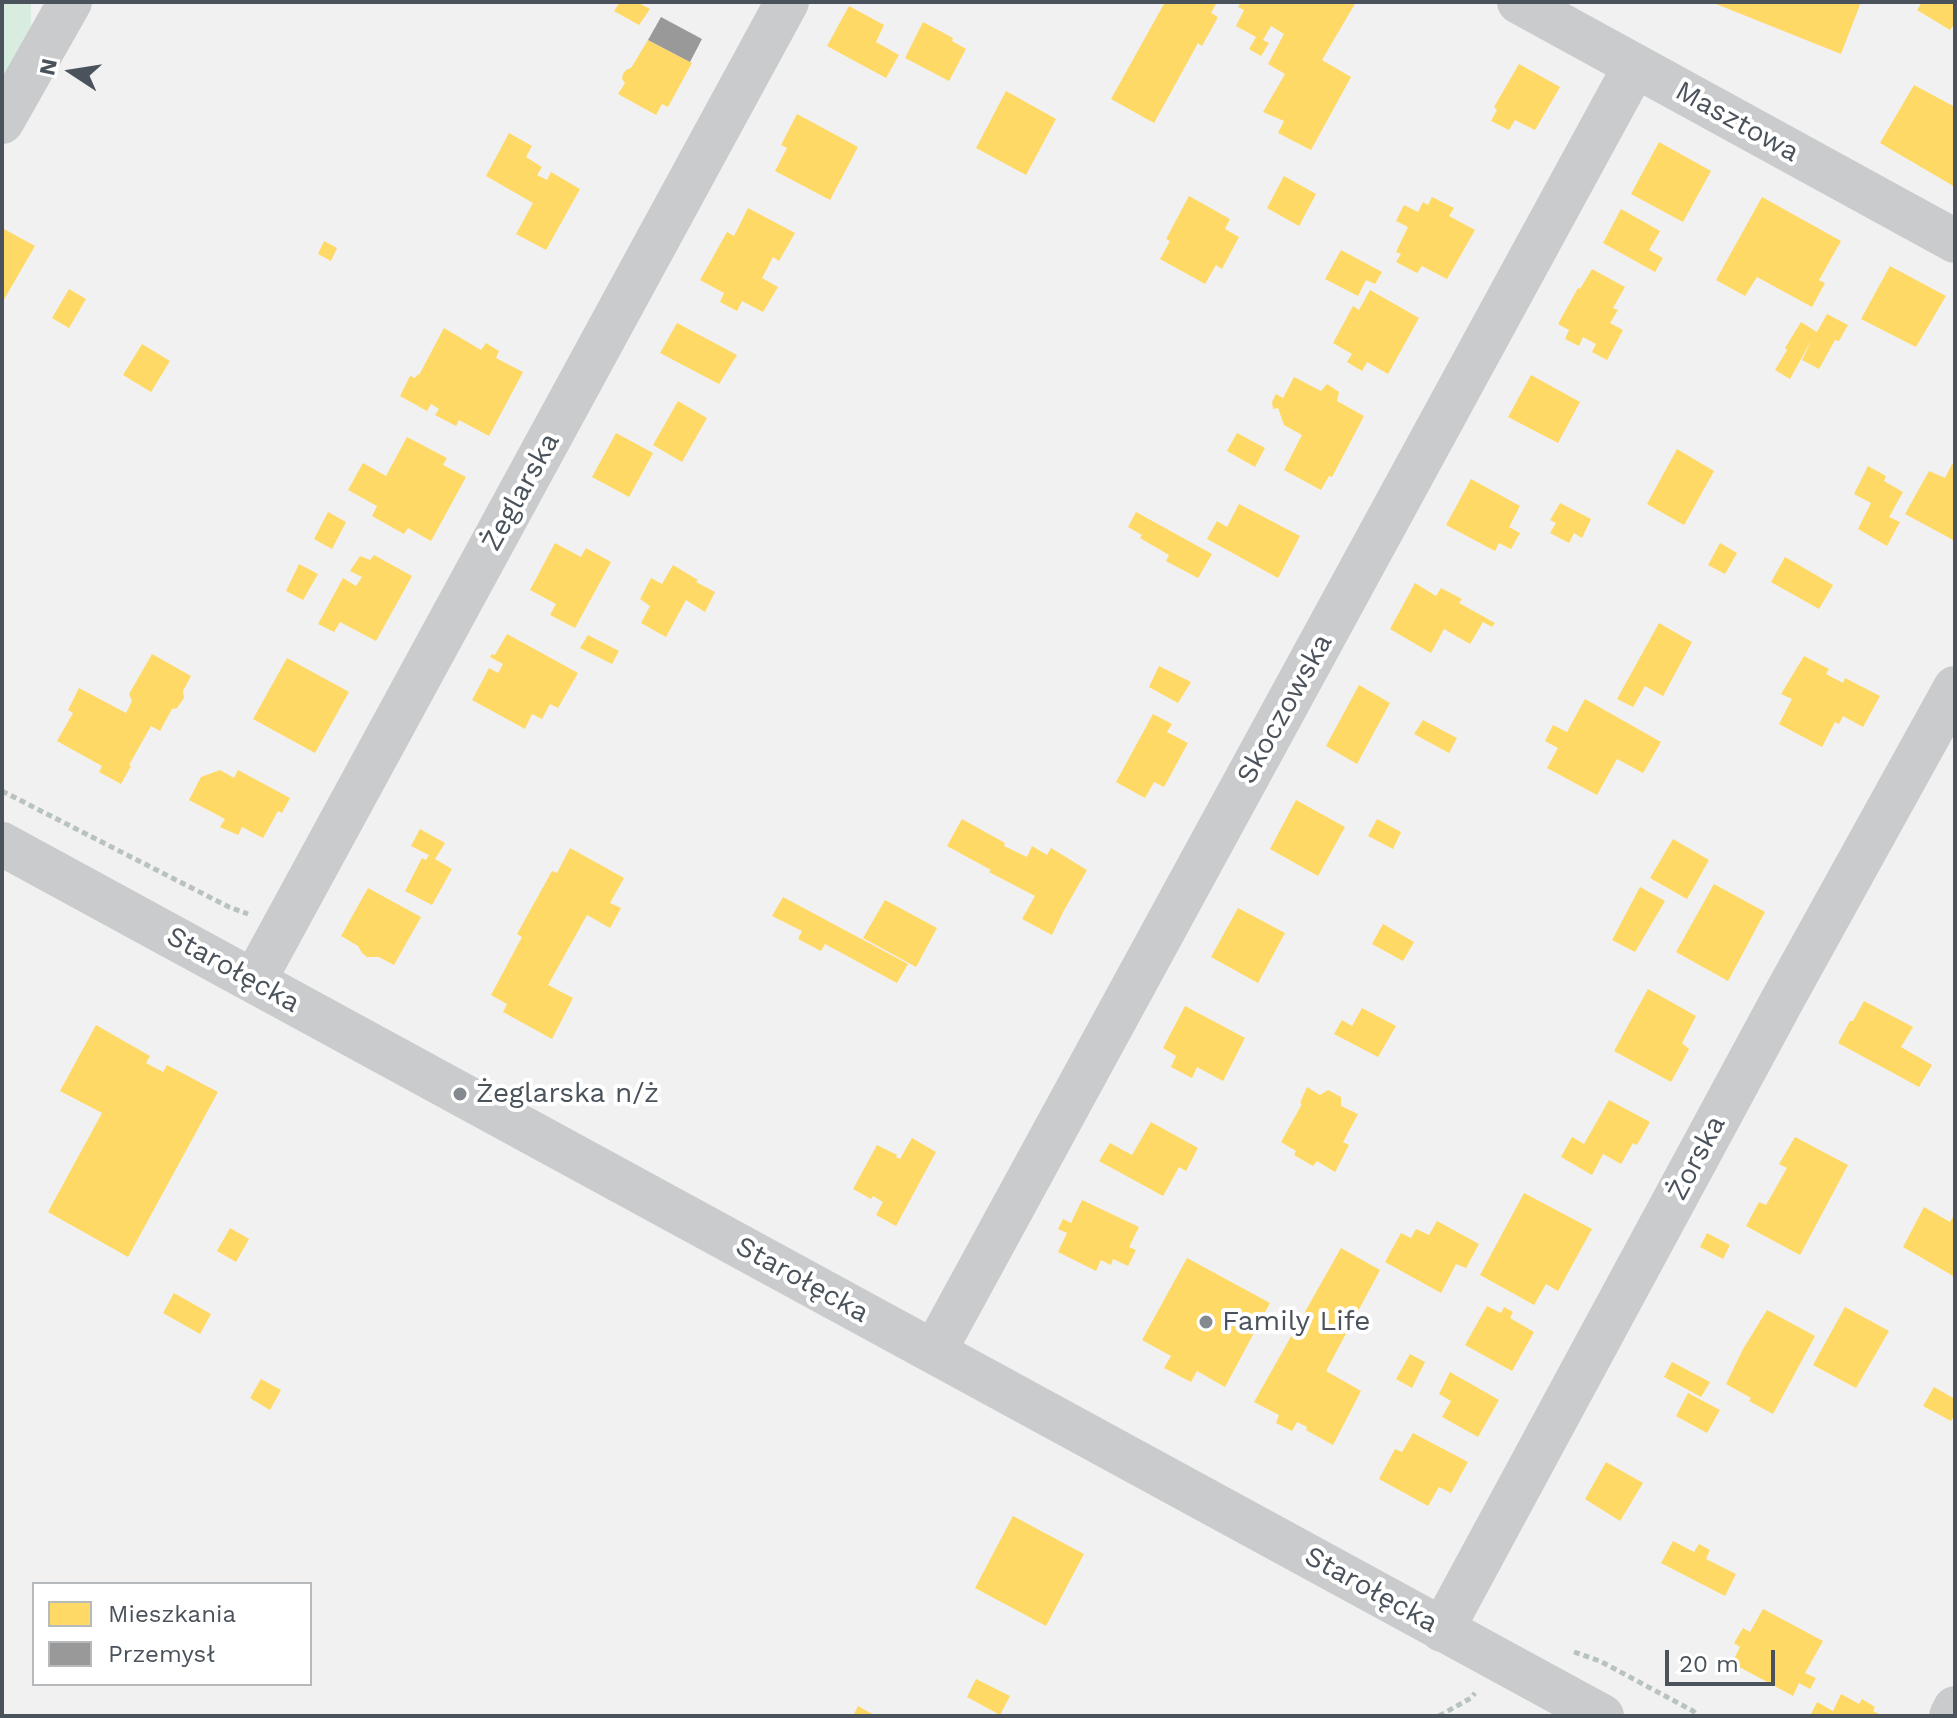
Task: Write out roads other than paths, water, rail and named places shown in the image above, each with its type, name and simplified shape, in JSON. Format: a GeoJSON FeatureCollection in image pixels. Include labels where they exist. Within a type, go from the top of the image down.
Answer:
{"type":"FeatureCollection","features":[{"type":"Feature","properties":{"kind":"street"},"geometry":{"type":"LineString","coordinates":[[2,122],[70,2]]}},
{"type":"Feature","properties":{"kind":"street","name":"Żeglarska"},"geometry":{"type":"LineString","coordinates":[[254,981],[787,2]]}},
{"type":"Feature","properties":{"kind":"street","name":"Masztowa"},"geometry":{"type":"LineString","coordinates":[[1519,2],[1955,241]]}},
{"type":"Feature","properties":{"kind":"street","name":"Skoczowska"},"geometry":{"type":"LineString","coordinates":[[934,1352],[1635,66]]}},
{"type":"Feature","properties":{"kind":"street","name":"Żorska"},"geometry":{"type":"LineString","coordinates":[[1442,1630],[1955,688]]}},
{"type":"Feature","properties":{"kind":"street","name":"Starołęcka"},"geometry":{"type":"LineString","coordinates":[[2,844],[1602,1716]]}},
{"type":"Feature","properties":{"kind":"street"},"geometry":{"type":"LineString","coordinates":[[1951,1716],[1955,1708]]}},
{"type":"Feature","properties":{"kind":"place","name":"Żeglarska n/ż"},"geometry":{"type":"Point","coordinates":[460,1094]}},
{"type":"Feature","properties":{"kind":"place","name":"Family Life"},"geometry":{"type":"Point","coordinates":[1206,1322]}}]}
